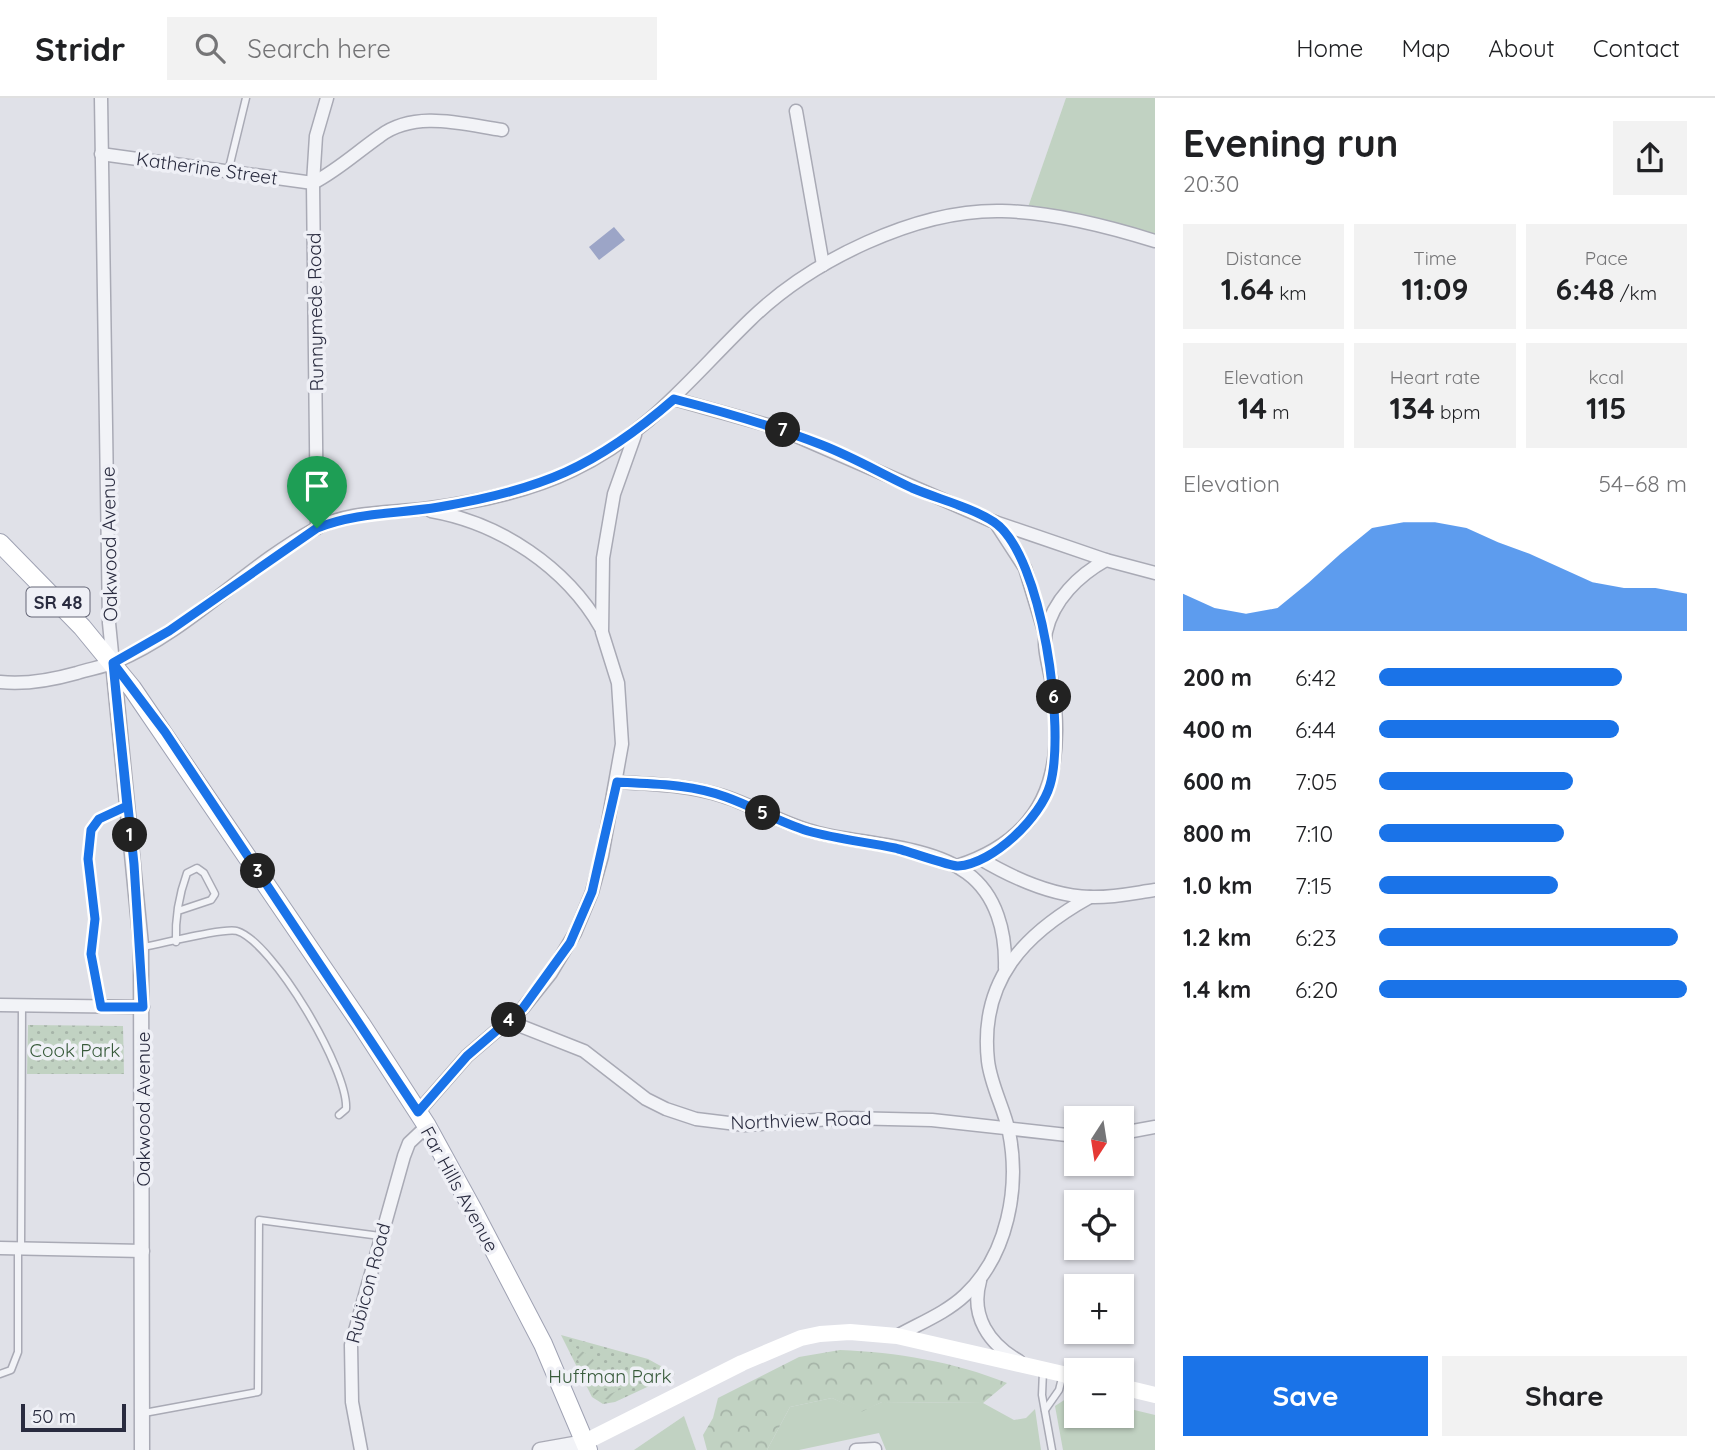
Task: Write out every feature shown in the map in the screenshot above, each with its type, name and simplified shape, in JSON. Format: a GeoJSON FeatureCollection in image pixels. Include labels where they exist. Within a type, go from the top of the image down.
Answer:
{"type":"FeatureCollection","features":[{"type":"Feature","properties":{"kind":"main road","name":"Far Hills Avenue"},"geometry":{"type":"LineString","coordinates":[[0,543],[113,663],[165,732],[422,1119],[544,1344],[587,1446]]}},
{"type":"Feature","properties":{"kind":"main road"},"geometry":{"type":"LineString","coordinates":[[587,1446],[742,1363],[801,1338],[850,1332],[897,1336],[1064,1374]]}},
{"type":"Feature","properties":{"kind":"main road"},"geometry":{"type":"LineString","coordinates":[[1134,1390],[1155,1395]]}},
{"type":"Feature","properties":{"kind":"street","name":"Oakwood Avenue"},"geometry":{"type":"LineString","coordinates":[[101,98],[109,623],[141,948],[143,1007],[142,1450]]}},
{"type":"Feature","properties":{"kind":"street","name":"Runnymede Road"},"geometry":{"type":"LineString","coordinates":[[317,528],[313,183],[316,136],[327,98]]}},
{"type":"Feature","properties":{"kind":"street"},"geometry":{"type":"LineString","coordinates":[[796,111],[823,265]]}},
{"type":"Feature","properties":{"kind":"street"},"geometry":{"type":"LineString","coordinates":[[313,183],[340,167],[381,135],[400,125],[435,121],[502,130]]}},
{"type":"Feature","properties":{"kind":"street","name":"Katherine Street"},"geometry":{"type":"LineString","coordinates":[[101,154],[313,183]]}},
{"type":"Feature","properties":{"kind":"street"},"geometry":{"type":"LineString","coordinates":[[0,682],[37,681],[113,663],[169,631],[317,528],[358,515],[423,509],[511,492],[543,482],[611,450],[637,432],[674,399],[755,316],[823,265],[881,237],[937,219],[999,211],[1083,222],[1155,241]]}},
{"type":"Feature","properties":{"kind":"street"},"geometry":{"type":"LineString","coordinates":[[674,399],[746,418],[826,446],[877,472],[995,523],[1106,560],[1155,573]]}},
{"type":"Feature","properties":{"kind":"street","name":"Rubicon Road"},"geometry":{"type":"LineString","coordinates":[[603,632],[602,568],[607,527],[623,464],[637,432]]}},
{"type":"Feature","properties":{"kind":"street","name":"Rubicon Road"},"geometry":{"type":"LineString","coordinates":[[361,1450],[351,1392],[351,1345],[404,1156],[422,1119],[467,1056],[508,1021],[551,973],[581,921],[601,859],[617,782],[622,715],[618,683],[603,632],[591,611],[546,563],[488,529],[423,509]]}},
{"type":"Feature","properties":{"kind":"street"},"geometry":{"type":"LineString","coordinates":[[957,866],[979,858],[1018,833],[1044,800],[1051,784],[1056,734],[1054,693],[1045,634],[1025,568],[995,523]]}},
{"type":"Feature","properties":{"kind":"street"},"geometry":{"type":"LineString","coordinates":[[1045,634],[1059,602],[1081,577],[1106,560]]}},
{"type":"Feature","properties":{"kind":"street"},"geometry":{"type":"LineString","coordinates":[[617,782],[701,789],[806,830],[916,853],[957,866],[978,883],[993,905],[1002,927],[1005,970]]}},
{"type":"Feature","properties":{"kind":"street"},"geometry":{"type":"LineString","coordinates":[[979,858],[1054,891],[1090,897],[1155,890]]}},
{"type":"Feature","properties":{"kind":"street"},"geometry":{"type":"LineString","coordinates":[[1038,1368],[1010,1356],[986,1333],[977,1302],[983,1274],[1000,1240],[1013,1182],[1008,1129],[993,1084],[987,1038],[990,1015],[1005,970],[1023,944],[1047,923],[1090,897]]}},
{"type":"Feature","properties":{"kind":"street"},"geometry":{"type":"LineString","coordinates":[[0,1005],[143,1007]]}},
{"type":"Feature","properties":{"kind":"street","name":"Northview Road"},"geometry":{"type":"LineString","coordinates":[[508,1021],[584,1051],[646,1099],[693,1118],[750,1125],[887,1118],[1064,1135]]}},
{"type":"Feature","properties":{"kind":"street"},"geometry":{"type":"LineString","coordinates":[[1134,1131],[1155,1127]]}},
{"type":"Feature","properties":{"kind":"street"},"geometry":{"type":"LineString","coordinates":[[0,1248],[143,1251]]}},
{"type":"Feature","properties":{"kind":"street"},"geometry":{"type":"LineString","coordinates":[[897,1336],[953,1305],[983,1274]]}},
{"type":"Feature","properties":{"kind":"street"},"geometry":{"type":"LineString","coordinates":[[540,1450],[587,1446]]}},
{"type":"Feature","properties":{"kind":"street"},"geometry":{"type":"LineString","coordinates":[[856,1450],[875,1449]]}},
{"type":"Feature","properties":{"kind":"lane"},"geometry":{"type":"LineString","coordinates":[[228,172],[246,98]]}},
{"type":"Feature","properties":{"kind":"lane"},"geometry":{"type":"LineString","coordinates":[[101,1007],[91,954],[95,919],[90,893],[89,840],[99,819],[127,806]]}},
{"type":"Feature","properties":{"kind":"lane"},"geometry":{"type":"LineString","coordinates":[[176,942],[178,911],[187,873],[197,868],[204,873],[215,894],[211,900],[178,911]]}},
{"type":"Feature","properties":{"kind":"lane"},"geometry":{"type":"LineString","coordinates":[[141,948],[229,930],[252,939],[317,1027],[334,1061],[346,1099],[346,1109],[339,1115]]}},
{"type":"Feature","properties":{"kind":"lane"},"geometry":{"type":"LineString","coordinates":[[0,1374],[11,1370],[18,1352],[22,1005]]}},
{"type":"Feature","properties":{"kind":"lane"},"geometry":{"type":"LineString","coordinates":[[142,1413],[258,1392],[259,1220],[380,1236]]}},
{"type":"Feature","properties":{"kind":"lane"},"geometry":{"type":"LineString","coordinates":[[1038,1368],[1052,1450]]}},
{"type":"Feature","properties":{"kind":"lane"},"geometry":{"type":"LineString","coordinates":[[1044,1412],[1064,1383]]}},
{"type":"Feature","properties":{"kind":"green space"},"geometry":{"type":"Polygon","coordinates":[[[1066,98],[1155,98],[1155,241],[1026,213],[1066,98]]]}},
{"type":"Feature","properties":{"kind":"green space","name":"Cook Park"},"geometry":{"type":"Polygon","coordinates":[[[28,1025],[123,1026],[124,1074],[27,1074],[28,1025]]]}},
{"type":"Feature","properties":{"kind":"green space","name":"Huffman Park"},"geometry":{"type":"Polygon","coordinates":[[[561,1335],[648,1359],[675,1374],[615,1402],[603,1404],[592,1397],[561,1335]]]}},
{"type":"Feature","properties":{"kind":"green space"},"geometry":{"type":"Polygon","coordinates":[[[573,1346],[592,1357],[595,1363],[586,1367],[584,1373],[595,1389],[610,1394],[624,1388],[626,1380],[632,1377],[632,1390],[612,1400],[595,1398],[587,1385],[573,1346]]]}},
{"type":"Feature","properties":{"kind":"green space"},"geometry":{"type":"Polygon","coordinates":[[[840,1350],[925,1359],[967,1369],[1007,1383],[983,1403],[882,1402],[861,1412],[832,1398],[790,1407],[767,1450],[707,1450],[703,1435],[713,1418],[718,1398],[799,1357],[840,1350]]]}},
{"type":"Feature","properties":{"kind":"green space"},"geometry":{"type":"Polygon","coordinates":[[[832,1398],[861,1411],[882,1402],[983,1403],[1014,1420],[1026,1418],[1035,1409],[1041,1450],[886,1450],[879,1433],[799,1450],[767,1450],[790,1407],[832,1398]]]}},
{"type":"Feature","properties":{"kind":"green space"},"geometry":{"type":"Polygon","coordinates":[[[1064,1400],[1064,1428],[1134,1428],[1134,1410],[1155,1415],[1155,1450],[1063,1450],[1055,1406],[1064,1400]]]}},
{"type":"Feature","properties":{"kind":"green space"},"geometry":{"type":"Polygon","coordinates":[[[684,1416],[696,1450],[634,1450],[684,1416]]]}},
{"type":"Feature","properties":{"kind":"water"},"geometry":{"type":"Polygon","coordinates":[[[614,227],[625,240],[599,260],[589,247],[614,227]]]}},
{"type":"Feature","properties":{"kind":"route"},"geometry":{"type":"LineString","coordinates":[[317,528],[169,631],[113,663],[134,864],[143,1007],[101,1007],[91,954],[95,919],[90,893],[89,840],[91,830],[99,819],[127,806],[113,663],[165,732],[418,1112],[467,1056],[523,1008],[551,973],[570,943],[592,892],[617,782],[701,789],[806,830],[916,853],[957,866],[998,848],[1018,833],[1044,800],[1051,784],[1056,734],[1054,693],[1045,634],[1025,568],[995,523],[877,472],[826,446],[778,428],[674,399],[637,432],[611,450],[543,482],[511,492],[439,507],[358,515],[317,528]]}}]}
